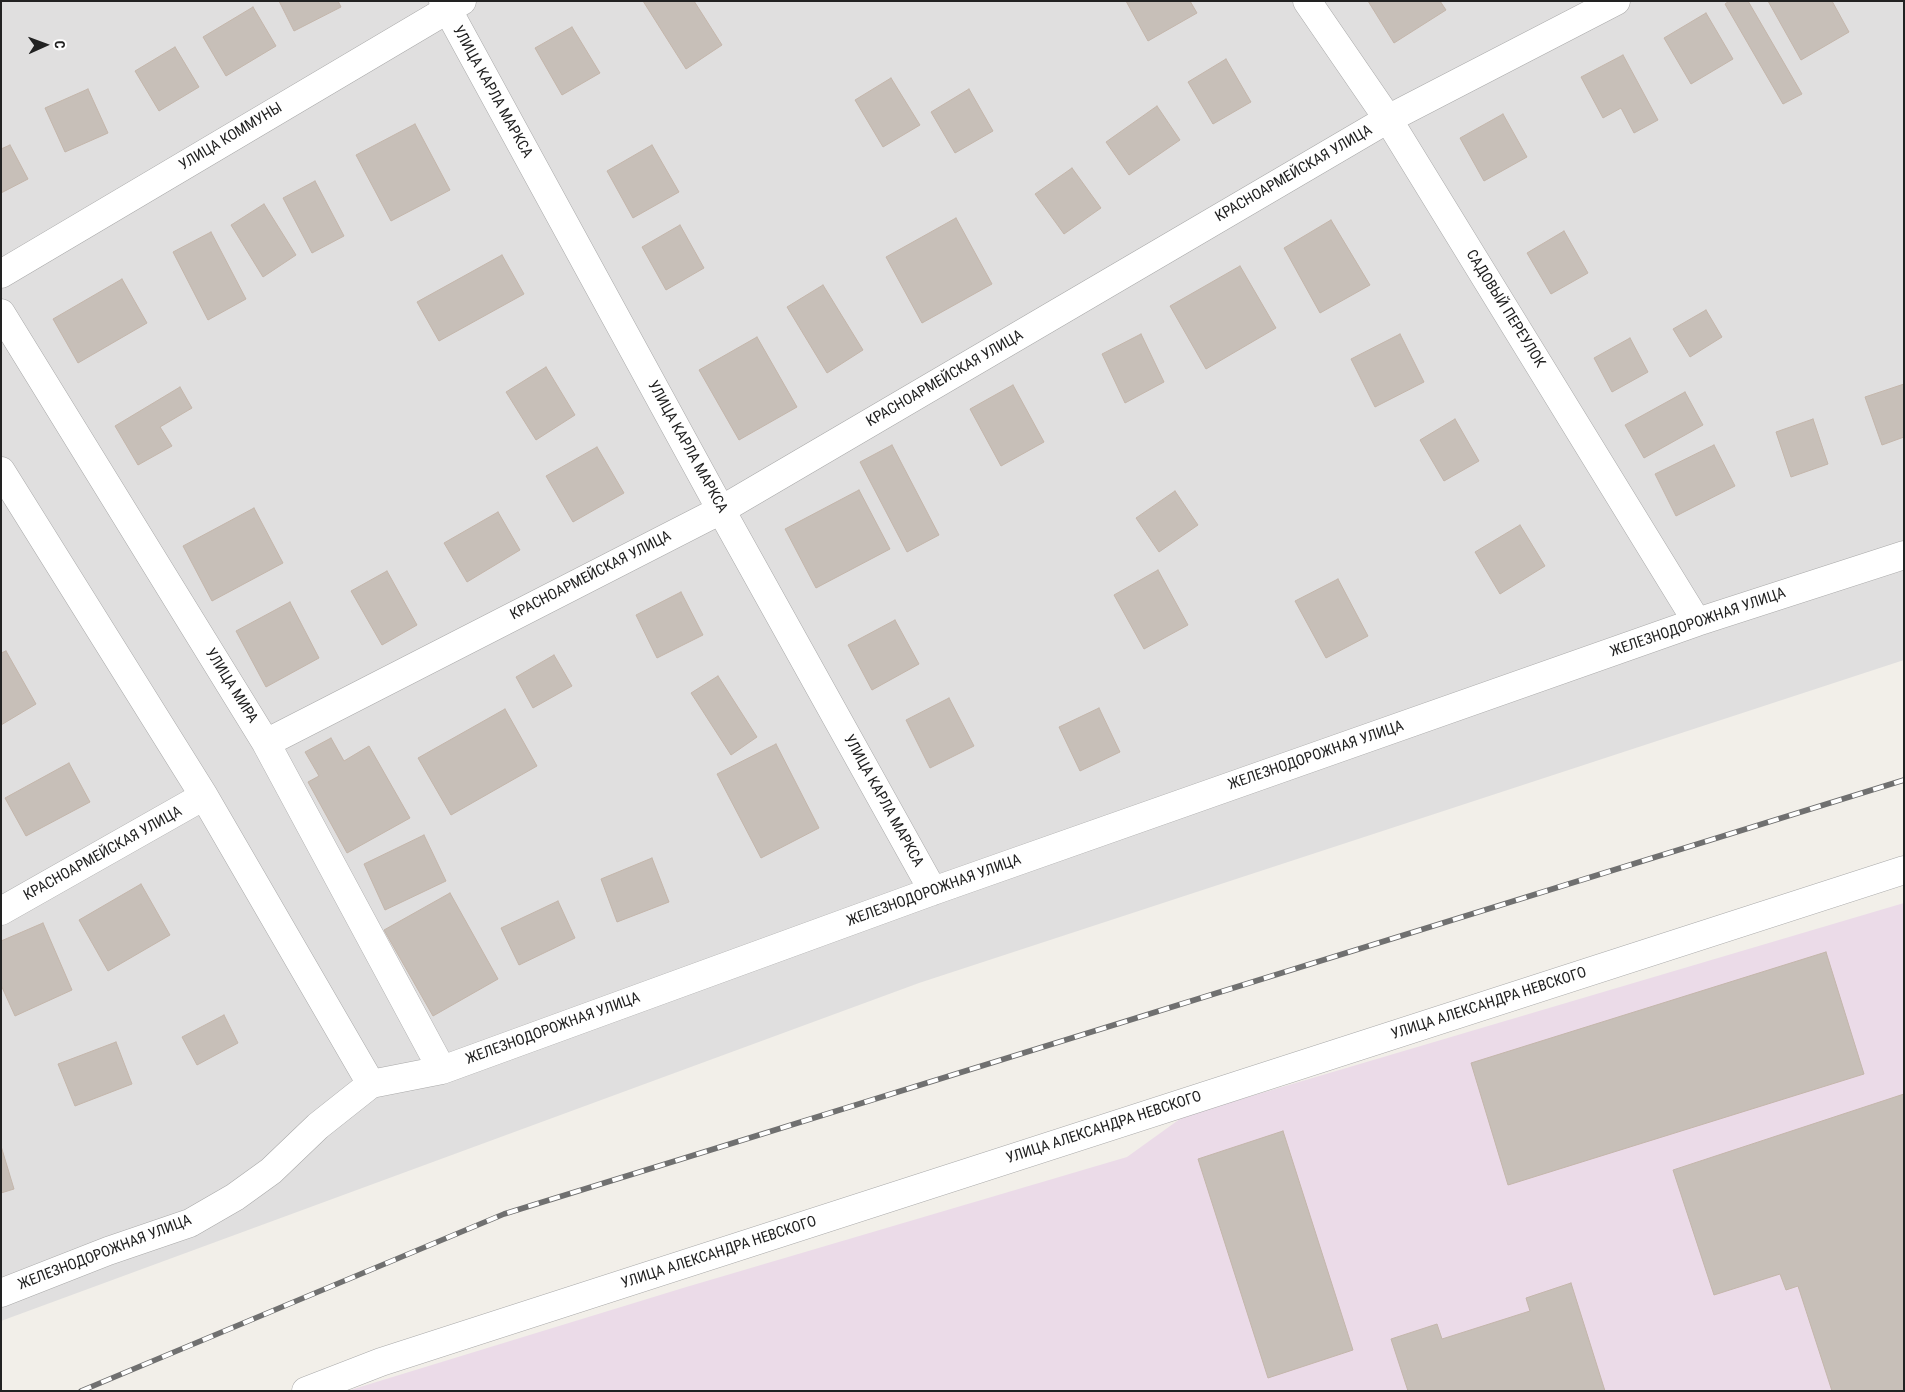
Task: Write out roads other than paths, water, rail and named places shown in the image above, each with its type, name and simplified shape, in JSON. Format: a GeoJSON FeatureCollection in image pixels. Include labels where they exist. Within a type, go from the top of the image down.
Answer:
{"type":"FeatureCollection","features":[{"type":"Feature","properties":{"kind":"street","name":"САДОВЫЙ ПЕРЕУЛОК"},"geometry":{"type":"LineString","coordinates":[[1307,1],[1388,119],[1697,622]]}},
{"type":"Feature","properties":{"kind":"street","name":"КРАСНОАРМЕЙСКАЯ УЛИЦА"},"geometry":{"type":"LineString","coordinates":[[266,743],[721,510],[1388,119],[1616,1]]}},
{"type":"Feature","properties":{"kind":"street","name":"УЛИЦА КОММУНЫ"},"geometry":{"type":"LineString","coordinates":[[1,274],[451,4]]}},
{"type":"Feature","properties":{"kind":"street","name":"УЛИЦА КАРЛА МАРКСА"},"geometry":{"type":"LineString","coordinates":[[451,4],[721,510],[933,891]]}},
{"type":"Feature","properties":{"kind":"street","name":"УЛИЦА МИРА"},"geometry":{"type":"LineString","coordinates":[[1,313],[266,743],[442,1070]]}},
{"type":"Feature","properties":{"kind":"street"},"geometry":{"type":"LineString","coordinates":[[1,471],[204,796],[371,1084]]}},
{"type":"Feature","properties":{"kind":"street","name":"ЖЕЛЕЗНОДОРОЖНАЯ УЛИЦА"},"geometry":{"type":"LineString","coordinates":[[1,1293],[108,1251],[190,1223],[235,1197],[271,1171],[318,1126],[371,1084],[442,1070],[933,891],[1697,622],[1904,555]]}},
{"type":"Feature","properties":{"kind":"street","name":"КРАСНОАРМЕЙСКАЯ УЛИЦА"},"geometry":{"type":"LineString","coordinates":[[1,911],[204,796]]}},
{"type":"Feature","properties":{"kind":"street","name":"УЛИЦА АЛЕКСАНДРА НЕВСКОГО"},"geometry":{"type":"LineString","coordinates":[[306,1391],[390,1359],[1904,870]]}},
{"type":"Feature","properties":{"kind":"railway"},"geometry":{"type":"LineString","coordinates":[[81,1391],[504,1214],[1904,780]]}}]}
